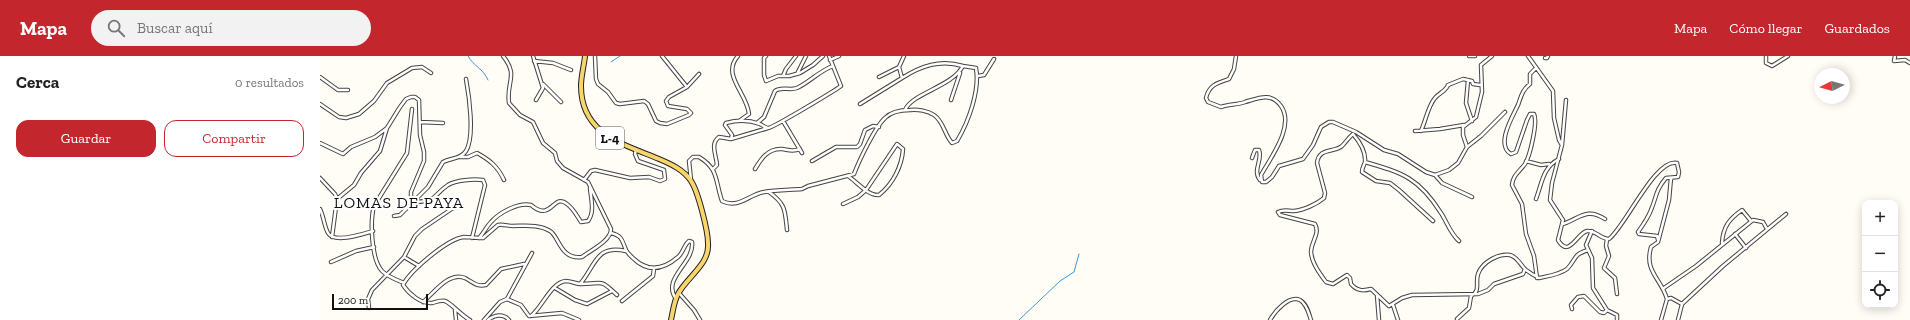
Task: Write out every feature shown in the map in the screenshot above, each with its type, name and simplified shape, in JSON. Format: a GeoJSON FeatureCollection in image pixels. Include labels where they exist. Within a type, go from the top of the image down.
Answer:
{"type":"FeatureCollection","features":[{"type":"Feature","properties":{"kind":"main road","name":"L-4"},"geometry":{"type":"LineString","coordinates":[[584,57],[581,86],[586,112],[594,125],[606,136],[673,165],[691,180],[696,190],[708,243],[707,255],[702,265],[679,293],[671,320]]}},
{"type":"Feature","properties":{"kind":"street"},"geometry":{"type":"LineString","coordinates":[[404,283],[419,266],[448,244],[463,237],[483,238],[498,225],[532,226],[553,232],[559,246],[578,258],[582,257],[608,238],[611,233],[611,229],[590,185],[563,168],[555,153],[544,143],[533,122],[520,115],[509,103],[508,90],[512,73],[511,68],[503,56]]}},
{"type":"Feature","properties":{"kind":"street"},"geometry":{"type":"LineString","coordinates":[[532,56],[542,84],[542,91],[536,100]]}},
{"type":"Feature","properties":{"kind":"street"},"geometry":{"type":"LineString","coordinates":[[595,56],[596,79],[602,89],[608,92],[616,103],[620,104],[644,101],[648,104],[656,121],[660,124],[667,124],[691,113],[687,109],[668,106],[666,101],[669,97],[688,87],[699,74]]}},
{"type":"Feature","properties":{"kind":"street"},"geometry":{"type":"LineString","coordinates":[[662,56],[688,87]]}},
{"type":"Feature","properties":{"kind":"street"},"geometry":{"type":"LineString","coordinates":[[738,56],[732,66],[732,73],[734,80],[748,105],[749,114],[738,121]]}},
{"type":"Feature","properties":{"kind":"street"},"geometry":{"type":"LineString","coordinates":[[766,56],[764,58],[764,74],[766,81],[778,76],[796,74],[813,65],[823,56]]}},
{"type":"Feature","properties":{"kind":"street"},"geometry":{"type":"LineString","coordinates":[[784,76],[786,68],[796,56]]}},
{"type":"Feature","properties":{"kind":"street"},"geometry":{"type":"LineString","coordinates":[[796,74],[806,56]]}},
{"type":"Feature","properties":{"kind":"street"},"geometry":{"type":"LineString","coordinates":[[714,169],[717,165],[714,144],[716,139],[719,137],[731,139],[776,126],[824,98],[841,86],[829,56]]}},
{"type":"Feature","properties":{"kind":"street"},"geometry":{"type":"LineString","coordinates":[[830,60],[839,56]]}},
{"type":"Feature","properties":{"kind":"street"},"geometry":{"type":"LineString","coordinates":[[879,77],[899,67],[904,56]]}},
{"type":"Feature","properties":{"kind":"street"},"geometry":{"type":"LineString","coordinates":[[1236,56],[1234,69],[1228,79],[1214,84],[1207,92],[1206,98],[1208,102],[1221,107],[1230,104],[1243,103],[1260,97],[1268,97],[1274,98],[1284,110],[1287,118],[1282,138],[1261,176],[1262,182]]}},
{"type":"Feature","properties":{"kind":"street"},"geometry":{"type":"LineString","coordinates":[[1469,56],[1475,56]]}},
{"type":"Feature","properties":{"kind":"street"},"geometry":{"type":"LineString","coordinates":[[1467,146],[1462,132],[1464,125],[1476,117],[1482,92],[1480,85],[1480,65],[1492,56]]}},
{"type":"Feature","properties":{"kind":"street"},"geometry":{"type":"LineString","coordinates":[[1528,56],[1535,69],[1553,91],[1554,118],[1559,140],[1562,145]]}},
{"type":"Feature","properties":{"kind":"street"},"geometry":{"type":"LineString","coordinates":[[1545,58],[1548,56]]}},
{"type":"Feature","properties":{"kind":"street"},"geometry":{"type":"LineString","coordinates":[[1766,56],[1766,63],[1772,66],[1788,56]]}},
{"type":"Feature","properties":{"kind":"street"},"geometry":{"type":"LineString","coordinates":[[1895,56],[1894,62],[1905,60],[1910,63]]}},
{"type":"Feature","properties":{"kind":"street"},"geometry":{"type":"LineString","coordinates":[[978,76],[984,75],[994,59]]}},
{"type":"Feature","properties":{"kind":"street"},"geometry":{"type":"LineString","coordinates":[[534,61],[553,63],[570,70]]}},
{"type":"Feature","properties":{"kind":"street"},"geometry":{"type":"LineString","coordinates":[[691,180],[689,160],[698,156],[714,169],[718,180],[722,201],[728,204],[736,204],[755,195],[769,192],[802,189],[808,186],[854,174],[860,158],[884,118],[897,110],[918,109],[934,115],[942,123],[946,137],[952,143],[957,141],[973,103],[978,76],[976,68],[956,64],[926,64],[860,104]]}},
{"type":"Feature","properties":{"kind":"street"},"geometry":{"type":"LineString","coordinates":[[756,123],[764,117],[775,91],[780,89],[796,88],[813,80],[824,69],[833,66]]}},
{"type":"Feature","properties":{"kind":"street"},"geometry":{"type":"LineString","coordinates":[[951,100],[960,73],[964,66]]}},
{"type":"Feature","properties":{"kind":"street"},"geometry":{"type":"LineString","coordinates":[[320,104],[339,117],[346,118],[359,114],[374,101],[387,83],[412,68],[422,67],[431,72]]}},
{"type":"Feature","properties":{"kind":"street"},"geometry":{"type":"LineString","coordinates":[[899,67],[902,78]]}},
{"type":"Feature","properties":{"kind":"street"},"geometry":{"type":"LineString","coordinates":[[1535,69],[1530,74],[1530,84],[1523,91],[1510,120],[1506,134],[1506,150],[1514,154],[1526,120],[1530,114],[1534,114],[1536,120],[1532,143],[1526,161],[1515,174],[1512,186],[1522,204],[1526,234],[1534,256],[1537,278]]}},
{"type":"Feature","properties":{"kind":"street"},"geometry":{"type":"LineString","coordinates":[[905,110],[907,105],[960,73]]}},
{"type":"Feature","properties":{"kind":"street"},"geometry":{"type":"LineString","coordinates":[[320,77],[338,90],[348,90]]}},
{"type":"Feature","properties":{"kind":"street"},"geometry":{"type":"LineString","coordinates":[[460,157],[466,151],[470,137],[466,79]]}},
{"type":"Feature","properties":{"kind":"street"},"geometry":{"type":"LineString","coordinates":[[1421,130],[1430,105],[1436,97],[1446,90],[1448,85],[1463,79],[1472,80],[1473,84],[1478,83],[1480,85]]}},
{"type":"Feature","properties":{"kind":"street"},"geometry":{"type":"LineString","coordinates":[[1468,80],[1466,103],[1472,121]]}},
{"type":"Feature","properties":{"kind":"street"},"geometry":{"type":"LineString","coordinates":[[542,84],[561,102]]}},
{"type":"Feature","properties":{"kind":"street"},"geometry":{"type":"LineString","coordinates":[[337,199],[354,186],[369,163],[380,151],[387,128],[400,108],[411,97],[415,97],[419,100],[424,161],[411,192],[411,197],[416,202],[427,202],[433,200],[448,185],[482,180],[485,185],[472,238]]}},
{"type":"Feature","properties":{"kind":"street"},"geometry":{"type":"LineString","coordinates":[[1566,100],[1562,145],[1550,200],[1561,215],[1563,224],[1558,240],[1561,245],[1571,245],[1583,232],[1592,231],[1607,240]]}},
{"type":"Feature","properties":{"kind":"street"},"geometry":{"type":"LineString","coordinates":[[404,283],[387,275],[378,265],[374,247],[372,216],[374,206],[407,153],[412,109]]}},
{"type":"Feature","properties":{"kind":"street"},"geometry":{"type":"LineString","coordinates":[[1435,175],[1449,170],[1458,163],[1467,146],[1481,136],[1504,112]]}},
{"type":"Feature","properties":{"kind":"street"},"geometry":{"type":"LineString","coordinates":[[731,139],[732,135],[725,125],[726,123],[738,121],[756,123],[768,128]]}},
{"type":"Feature","properties":{"kind":"street"},"geometry":{"type":"LineString","coordinates":[[783,121],[802,153]]}},
{"type":"Feature","properties":{"kind":"street"},"geometry":{"type":"LineString","coordinates":[[420,122],[443,123]]}},
{"type":"Feature","properties":{"kind":"street"},"geometry":{"type":"LineString","coordinates":[[1262,182],[1266,182],[1272,177],[1279,166],[1303,158],[1313,145],[1321,127],[1325,124],[1333,122],[1356,132],[1384,150],[1412,162],[1426,172],[1435,175],[1442,183],[1472,197]]}},
{"type":"Feature","properties":{"kind":"street"},"geometry":{"type":"LineString","coordinates":[[1415,131],[1440,130],[1467,124]]}},
{"type":"Feature","properties":{"kind":"street"},"geometry":{"type":"LineString","coordinates":[[812,161],[836,147],[857,147],[860,144],[865,130],[874,126],[879,127]]}},
{"type":"Feature","properties":{"kind":"street"},"geometry":{"type":"LineString","coordinates":[[320,143],[343,154],[351,147],[375,137],[387,128]]}},
{"type":"Feature","properties":{"kind":"street"},"geometry":{"type":"LineString","coordinates":[[1353,132],[1360,142],[1365,162],[1362,172],[1376,182],[1390,183],[1433,221]]}},
{"type":"Feature","properties":{"kind":"street"},"geometry":{"type":"LineString","coordinates":[[1353,132],[1342,147],[1327,150],[1320,155],[1318,159],[1317,163],[1325,193],[1324,198],[1301,209],[1293,211],[1283,210],[1278,212],[1278,214],[1295,220],[1314,224],[1317,234],[1311,250],[1312,258],[1326,282],[1333,284],[1348,275],[1351,284],[1355,289],[1371,289],[1387,305],[1393,305],[1402,298],[1412,295],[1475,294],[1488,290],[1494,284],[1523,274],[1525,269]]}},
{"type":"Feature","properties":{"kind":"street"},"geometry":{"type":"LineString","coordinates":[[843,204],[858,197],[866,190],[897,144],[902,146],[903,157],[888,188],[876,196],[866,190],[848,175]]}},
{"type":"Feature","properties":{"kind":"street"},"geometry":{"type":"LineString","coordinates":[[755,169],[760,158],[766,154],[778,149],[795,152],[800,149]]}},
{"type":"Feature","properties":{"kind":"street"},"geometry":{"type":"LineString","coordinates":[[584,180],[591,171],[595,170],[630,178],[649,177],[660,181],[665,179],[666,174],[664,170],[638,160],[635,154],[636,150]]}},
{"type":"Feature","properties":{"kind":"street"},"geometry":{"type":"LineString","coordinates":[[1252,158],[1255,150],[1259,150],[1260,154],[1256,173],[1262,182]]}},
{"type":"Feature","properties":{"kind":"street"},"geometry":{"type":"LineString","coordinates":[[394,216],[400,214],[428,187],[444,162],[460,157],[468,157],[477,153],[485,157],[499,169],[504,180]]}},
{"type":"Feature","properties":{"kind":"street"},"geometry":{"type":"LineString","coordinates":[[1526,161],[1544,165],[1559,159]]}},
{"type":"Feature","properties":{"kind":"street"},"geometry":{"type":"LineString","coordinates":[[1365,162],[1395,171],[1422,186],[1442,214],[1453,236],[1459,241]]}},
{"type":"Feature","properties":{"kind":"street"},"geometry":{"type":"LineString","coordinates":[[1536,199],[1542,179],[1551,162]]}},
{"type":"Feature","properties":{"kind":"street"},"geometry":{"type":"LineString","coordinates":[[1618,294],[1615,278],[1610,276],[1604,268],[1606,260],[1609,256],[1606,246],[1607,240],[1619,229],[1628,213],[1659,170],[1669,162],[1673,162],[1677,163],[1679,172],[1678,177],[1666,178],[1655,193],[1652,209],[1638,232],[1639,234],[1657,236],[1658,240]]}},
{"type":"Feature","properties":{"kind":"street"},"geometry":{"type":"LineString","coordinates":[[320,178],[335,194],[337,199],[332,237]]}},
{"type":"Feature","properties":{"kind":"street"},"geometry":{"type":"LineString","coordinates":[[1661,320],[1667,299],[1664,288],[1652,273],[1649,257],[1651,246],[1658,242],[1669,200],[1671,178]]}},
{"type":"Feature","properties":{"kind":"street"},"geometry":{"type":"LineString","coordinates":[[479,238],[490,222],[501,213],[520,205],[531,205],[541,212],[550,208],[558,201],[562,201],[568,204],[581,222],[588,222],[593,210],[590,185]]}},
{"type":"Feature","properties":{"kind":"street"},"geometry":{"type":"LineString","coordinates":[[769,192],[779,199],[784,206],[787,230]]}},
{"type":"Feature","properties":{"kind":"street"},"geometry":{"type":"LineString","coordinates":[[369,308],[369,295],[404,258],[411,242],[422,229],[453,208],[458,207]]}},
{"type":"Feature","properties":{"kind":"street"},"geometry":{"type":"LineString","coordinates":[[320,209],[327,230],[332,237],[339,238],[373,231]]}},
{"type":"Feature","properties":{"kind":"street"},"geometry":{"type":"LineString","coordinates":[[1722,244],[1725,226],[1730,219],[1742,210],[1751,222]]}},
{"type":"Feature","properties":{"kind":"street"},"geometry":{"type":"LineString","coordinates":[[1563,224],[1586,213],[1597,213],[1606,219]]}},
{"type":"Feature","properties":{"kind":"street"},"geometry":{"type":"LineString","coordinates":[[1678,320],[1682,304],[1723,266],[1786,214]]}},
{"type":"Feature","properties":{"kind":"street"},"geometry":{"type":"LineString","coordinates":[[1664,288],[1696,266],[1753,220],[1764,222],[1767,229]]}},
{"type":"Feature","properties":{"kind":"street"},"geometry":{"type":"LineString","coordinates":[[1592,231],[1586,245],[1592,258],[1593,288],[1607,310],[1617,315],[1618,320]]}},
{"type":"Feature","properties":{"kind":"street"},"geometry":{"type":"LineString","coordinates":[[611,233],[617,234],[623,239],[626,251]]}},
{"type":"Feature","properties":{"kind":"street"},"geometry":{"type":"LineString","coordinates":[[1735,234],[1746,248]]}},
{"type":"Feature","properties":{"kind":"street"},"geometry":{"type":"LineString","coordinates":[[580,284],[589,273],[599,256],[610,248],[626,251],[644,267],[654,269],[660,268],[680,256],[685,244],[688,241],[692,242],[691,251],[672,285],[673,295],[676,300]]}},
{"type":"Feature","properties":{"kind":"street"},"geometry":{"type":"LineString","coordinates":[[331,262],[356,251],[374,247]]}},
{"type":"Feature","properties":{"kind":"street"},"geometry":{"type":"LineString","coordinates":[[1537,278],[1562,272],[1571,263],[1576,254],[1588,250]]}},
{"type":"Feature","properties":{"kind":"street"},"geometry":{"type":"LineString","coordinates":[[484,320],[500,302],[507,299],[524,267],[524,264],[532,253]]}},
{"type":"Feature","properties":{"kind":"street"},"geometry":{"type":"LineString","coordinates":[[1457,319],[1469,308],[1471,296],[1475,294],[1477,290],[1478,275],[1481,268],[1496,255],[1503,254],[1515,257],[1525,269],[1537,278]]}},
{"type":"Feature","properties":{"kind":"street"},"geometry":{"type":"LineString","coordinates":[[404,258],[419,266]]}},
{"type":"Feature","properties":{"kind":"street"},"geometry":{"type":"LineString","coordinates":[[422,302],[451,278],[458,276],[466,278],[478,286],[486,285],[501,269],[524,264]]}},
{"type":"Feature","properties":{"kind":"street"},"geometry":{"type":"LineString","coordinates":[[622,301],[653,276],[654,269]]}},
{"type":"Feature","properties":{"kind":"street"},"geometry":{"type":"LineString","coordinates":[[529,316],[534,314],[555,288],[567,281],[580,284],[600,282],[617,295]]}},
{"type":"Feature","properties":{"kind":"street"},"geometry":{"type":"LineString","coordinates":[[404,283],[403,286],[408,292],[422,302],[446,302],[470,320]]}},
{"type":"Feature","properties":{"kind":"street"},"geometry":{"type":"LineString","coordinates":[[555,288],[575,300],[587,304],[612,291]]}},
{"type":"Feature","properties":{"kind":"street"},"geometry":{"type":"LineString","coordinates":[[679,293],[694,310],[700,320]]}},
{"type":"Feature","properties":{"kind":"street"},"geometry":{"type":"LineString","coordinates":[[1377,295],[1379,320]]}},
{"type":"Feature","properties":{"kind":"street"},"geometry":{"type":"LineString","coordinates":[[1572,309],[1571,305],[1578,297],[1584,296],[1600,312],[1604,313],[1607,310]]}},
{"type":"Feature","properties":{"kind":"street"},"geometry":{"type":"LineString","coordinates":[[1667,299],[1670,298],[1682,304]]}},
{"type":"Feature","properties":{"kind":"street"},"geometry":{"type":"LineString","coordinates":[[507,299],[521,305],[529,316]]}},
{"type":"Feature","properties":{"kind":"street"},"geometry":{"type":"LineString","coordinates":[[1270,320],[1273,314],[1293,299],[1300,300],[1305,304],[1311,320]]}},
{"type":"Feature","properties":{"kind":"street"},"geometry":{"type":"LineString","coordinates":[[1393,305],[1398,320]]}},
{"type":"Feature","properties":{"kind":"street"},"geometry":{"type":"LineString","coordinates":[[455,310],[456,320]]}},
{"type":"Feature","properties":{"kind":"street"},"geometry":{"type":"LineString","coordinates":[[529,316],[562,313],[579,320]]}},
{"type":"Feature","properties":{"kind":"street"},"geometry":{"type":"LineString","coordinates":[[488,320],[494,316],[506,317],[509,320]]}},
{"type":"Feature","properties":{"kind":"waterway"},"geometry":{"type":"LineString","coordinates":[[468,56],[484,73],[488,80]]}},
{"type":"Feature","properties":{"kind":"waterway"},"geometry":{"type":"LineString","coordinates":[[611,62],[620,56]]}},
{"type":"Feature","properties":{"kind":"waterway"},"geometry":{"type":"LineString","coordinates":[[1019,320],[1060,281],[1074,272],[1079,254]]}},
{"type":"Feature","properties":{"kind":"district","name":"LOMAS DE PAYA"},"geometry":{"type":"Point","coordinates":[399,202]}}]}
